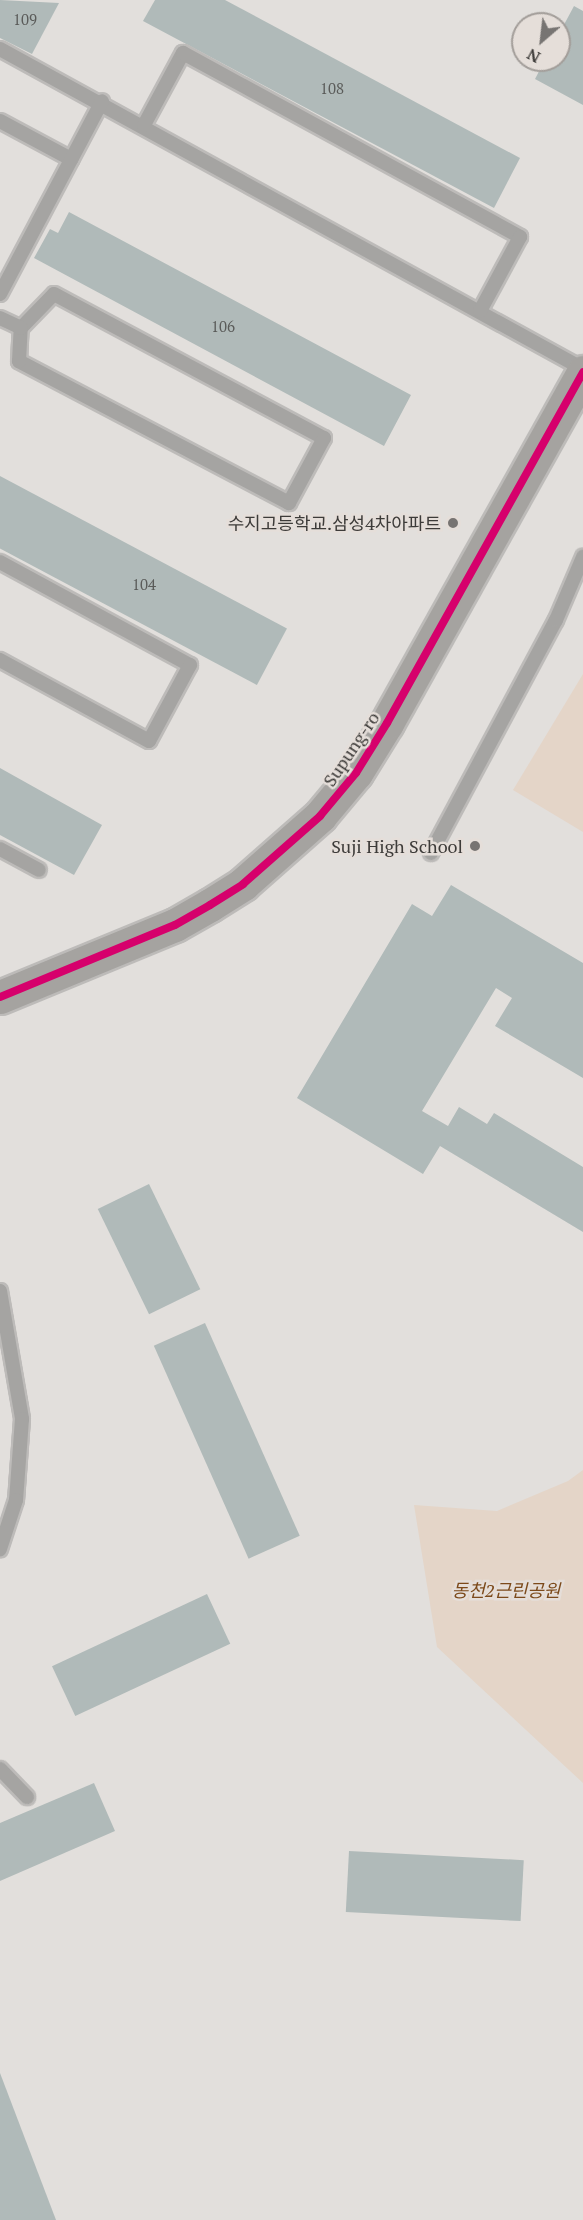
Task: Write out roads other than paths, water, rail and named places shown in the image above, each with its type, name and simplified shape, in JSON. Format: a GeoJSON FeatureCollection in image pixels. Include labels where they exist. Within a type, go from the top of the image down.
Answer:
{"type":"FeatureCollection","features":[{"type":"Feature","properties":{"kind":"street","name":"Supung-ro"},"geometry":{"type":"LineString","coordinates":[[0,997],[184,920],[243,885],[320,816],[356,773],[387,723],[580,384]]}},
{"type":"Feature","properties":{"kind":"lane"},"geometry":{"type":"LineString","coordinates":[[0,49],[102,101],[480,311],[580,384]]}},
{"type":"Feature","properties":{"kind":"lane"},"geometry":{"type":"LineString","coordinates":[[144,125],[183,53],[520,237],[480,311]]}},
{"type":"Feature","properties":{"kind":"lane"},"geometry":{"type":"LineString","coordinates":[[0,294],[102,101]]}},
{"type":"Feature","properties":{"kind":"lane"},"geometry":{"type":"LineString","coordinates":[[0,121],[71,159]]}},
{"type":"Feature","properties":{"kind":"lane"},"geometry":{"type":"LineString","coordinates":[[54,294],[324,438],[289,503],[19,361],[21,328],[54,294]]}},
{"type":"Feature","properties":{"kind":"lane"},"geometry":{"type":"LineString","coordinates":[[0,318],[21,328]]}},
{"type":"Feature","properties":{"kind":"lane"},"geometry":{"type":"LineString","coordinates":[[431,853],[556,620],[583,557]]}},
{"type":"Feature","properties":{"kind":"lane"},"geometry":{"type":"LineString","coordinates":[[0,562],[190,665],[149,741],[0,660]]}},
{"type":"Feature","properties":{"kind":"lane"},"geometry":{"type":"LineString","coordinates":[[0,849],[39,870]]}},
{"type":"Feature","properties":{"kind":"lane"},"geometry":{"type":"LineString","coordinates":[[0,1291],[22,1419],[16,1500],[0,1549]]}},
{"type":"Feature","properties":{"kind":"lane"},"geometry":{"type":"LineString","coordinates":[[0,1769],[27,1797]]}},
{"type":"Feature","properties":{"kind":"place","name":"수지고등학교.삼성4차아파트"},"geometry":{"type":"Point","coordinates":[453,523]}},
{"type":"Feature","properties":{"kind":"place","name":"Suji High School"},"geometry":{"type":"Point","coordinates":[475,846]}},
{"type":"Feature","properties":{"kind":"park label","name":"동천2근린공원"},"geometry":{"type":"Point","coordinates":[506,1590]}}]}
